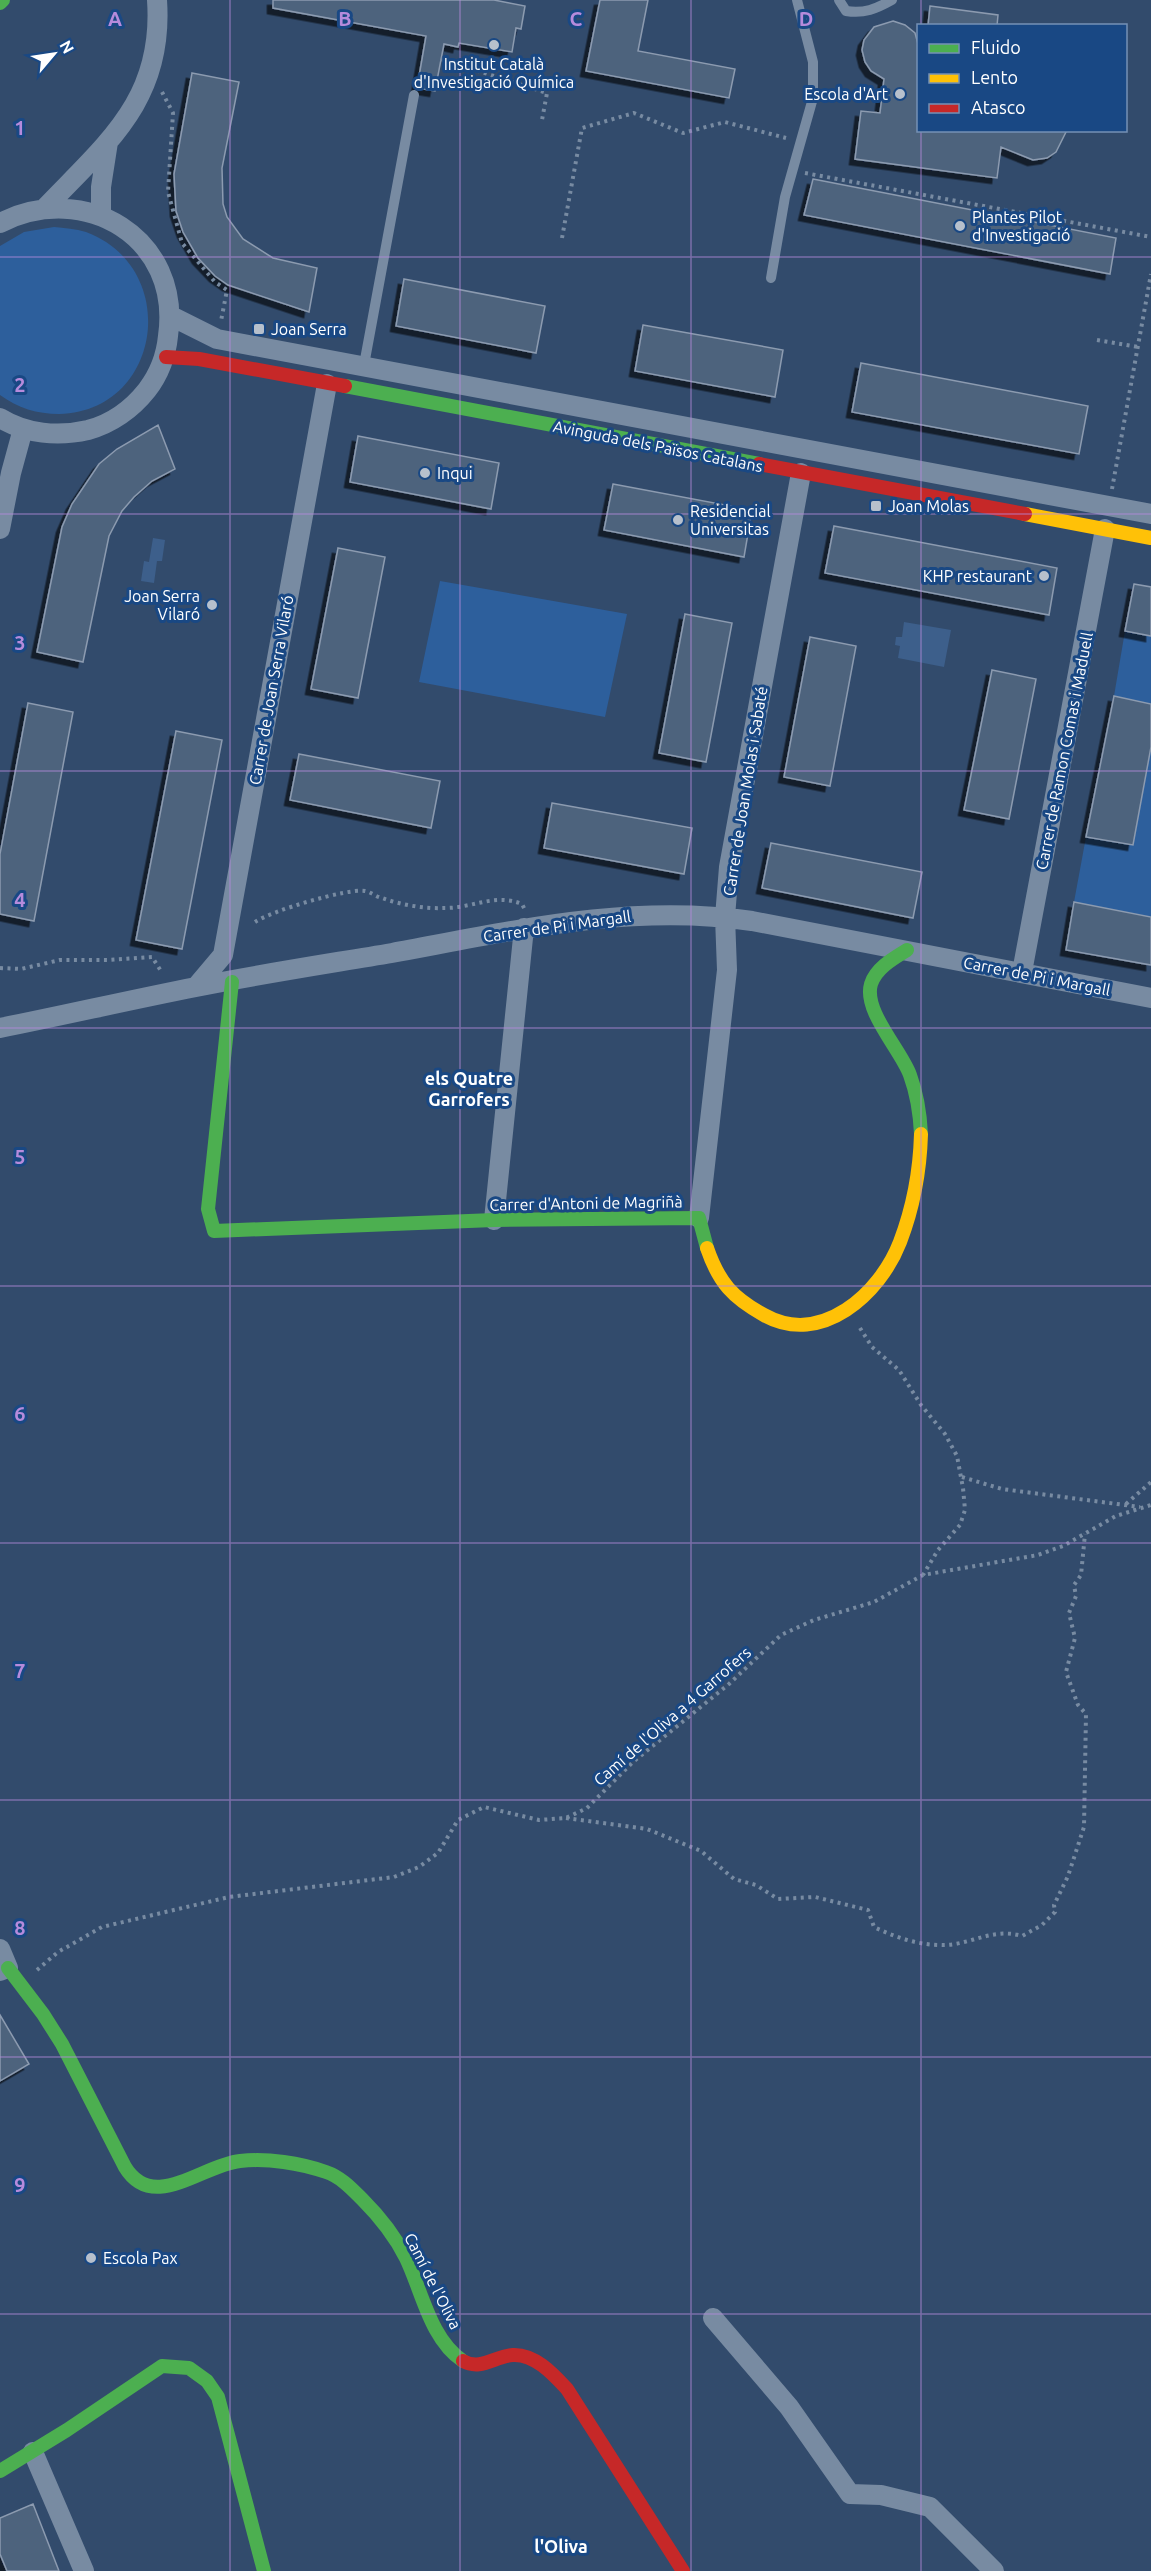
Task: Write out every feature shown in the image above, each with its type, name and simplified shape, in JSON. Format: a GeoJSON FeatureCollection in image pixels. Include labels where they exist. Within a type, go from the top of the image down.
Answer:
{"type":"FeatureCollection","features":[{"type":"Feature","properties":{"kind":"main road"},"geometry":{"type":"LineString","coordinates":[[0,3],[3,0]]}},
{"type":"Feature","properties":{"kind":"main road","name":"Avinguda dels Països Catalans"},"geometry":{"type":"LineString","coordinates":[[166,357],[199,360],[1151,538]]}},
{"type":"Feature","properties":{"kind":"main road","name":"Carrer d'Antoni de Magriñà"},"geometry":{"type":"LineString","coordinates":[[232,982],[208,1209],[214,1231],[494,1220],[699,1218],[706,1245],[726,1287],[738,1299],[761,1314],[782,1323],[804,1326],[828,1322],[850,1308],[864,1295],[891,1262],[901,1239],[919,1172],[921,1138],[917,1099],[910,1074],[874,1006],[870,987],[876,974],[908,950]]}},
{"type":"Feature","properties":{"kind":"main road","name":"Camí de l'Oliva"},"geometry":{"type":"LineString","coordinates":[[4,1969],[20,1984],[54,2031],[129,2173],[139,2184],[164,2187],[227,2162],[256,2159],[327,2172],[343,2180],[368,2205],[399,2246],[437,2329],[462,2361],[487,2365],[514,2355],[550,2370],[561,2383],[683,2571]]}},
{"type":"Feature","properties":{"kind":"main road"},"geometry":{"type":"LineString","coordinates":[[0,2471],[33,2452],[162,2366],[189,2368],[207,2381],[218,2397],[264,2571]]}},
{"type":"Feature","properties":{"kind":"street"},"geometry":{"type":"LineString","coordinates":[[45,207],[129,117],[146,84],[153,59],[159,22],[157,0]]}},
{"type":"Feature","properties":{"kind":"street"},"geometry":{"type":"LineString","coordinates":[[101,215],[101,187],[108,142]]}},
{"type":"Feature","properties":{"kind":"street"},"geometry":{"type":"LineString","coordinates":[[0,223],[19,213],[45,207],[74,208],[101,215],[124,228],[137,239],[158,266],[167,290],[171,316],[166,357],[155,380],[140,400],[112,420],[98,427],[73,434],[47,434],[22,429],[0,418]]}},
{"type":"Feature","properties":{"kind":"street","name":"Avinguda dels Països Catalans"},"geometry":{"type":"LineString","coordinates":[[171,316],[217,339],[1151,514]]}},
{"type":"Feature","properties":{"kind":"street","name":"Carrer de Joan Serra Vilaró"},"geometry":{"type":"LineString","coordinates":[[196,987],[223,955],[327,384]]}},
{"type":"Feature","properties":{"kind":"street"},"geometry":{"type":"LineString","coordinates":[[0,529],[22,429]]}},
{"type":"Feature","properties":{"kind":"street","name":"Carrer de Joan Molas i Sabaté"},"geometry":{"type":"LineString","coordinates":[[699,1218],[727,970],[726,917],[729,867],[801,473]]}},
{"type":"Feature","properties":{"kind":"street","name":"Carrer de Ramon Comas i Maduell"},"geometry":{"type":"LineString","coordinates":[[1022,972],[1105,529]]}},
{"type":"Feature","properties":{"kind":"street","name":"Carrer de Pi i Margall"},"geometry":{"type":"LineString","coordinates":[[0,1028],[196,987],[524,928],[617,916],[663,914],[726,917],[1151,998]]}},
{"type":"Feature","properties":{"kind":"street"},"geometry":{"type":"LineString","coordinates":[[494,1220],[524,928]]}},
{"type":"Feature","properties":{"kind":"street"},"geometry":{"type":"LineString","coordinates":[[0,1949],[4,1969]]}},
{"type":"Feature","properties":{"kind":"street"},"geometry":{"type":"LineString","coordinates":[[713,2318],[789,2407],[850,2494],[881,2495],[930,2507],[994,2571]]}},
{"type":"Feature","properties":{"kind":"street"},"geometry":{"type":"LineString","coordinates":[[33,2452],[84,2571]]}},
{"type":"Feature","properties":{"kind":"lane"},"geometry":{"type":"LineString","coordinates":[[771,278],[785,197],[813,98],[813,62],[797,0]]}},
{"type":"Feature","properties":{"kind":"lane"},"geometry":{"type":"LineString","coordinates":[[839,0],[846,11],[859,14],[869,12],[892,0]]}},
{"type":"Feature","properties":{"kind":"lane"},"geometry":{"type":"LineString","coordinates":[[364,365],[414,95]]}},
{"type":"Feature","properties":{"kind":"path"},"geometry":{"type":"LineString","coordinates":[[441,59],[547,93],[542,120]]}},
{"type":"Feature","properties":{"kind":"path"},"geometry":{"type":"LineString","coordinates":[[160,88],[173,113],[168,192],[182,243],[215,282],[227,290],[217,339]]}},
{"type":"Feature","properties":{"kind":"path"},"geometry":{"type":"LineString","coordinates":[[562,238],[582,128],[634,114],[683,133],[725,122],[800,142]]}},
{"type":"Feature","properties":{"kind":"path"},"geometry":{"type":"LineString","coordinates":[[792,171],[1151,237]]}},
{"type":"Feature","properties":{"kind":"path"},"geometry":{"type":"LineString","coordinates":[[1108,506],[1151,274]]}},
{"type":"Feature","properties":{"kind":"path"},"geometry":{"type":"LineString","coordinates":[[1097,340],[1138,347]]}},
{"type":"Feature","properties":{"kind":"path"},"geometry":{"type":"LineString","coordinates":[[255,922],[269,913],[288,907],[354,891],[366,891],[381,898],[408,904],[446,908],[508,898],[522,904]]}},
{"type":"Feature","properties":{"kind":"path"},"geometry":{"type":"LineString","coordinates":[[0,968],[21,969],[60,960],[152,957],[161,972]]}},
{"type":"Feature","properties":{"kind":"path"},"geometry":{"type":"LineString","coordinates":[[850,1308],[872,1347],[899,1370],[921,1405],[945,1434],[957,1456],[965,1510],[960,1525],[938,1550],[924,1575]]}},
{"type":"Feature","properties":{"kind":"path"},"geometry":{"type":"LineString","coordinates":[[961,1476],[1002,1489],[1126,1504],[1142,1508]]}},
{"type":"Feature","properties":{"kind":"path"},"geometry":{"type":"LineString","coordinates":[[1126,1504],[1151,1482]]}},
{"type":"Feature","properties":{"kind":"path","name":"Camí de l'Oliva a 4 Garrofers"},"geometry":{"type":"LineString","coordinates":[[20,1984],[58,1952],[102,1927],[228,1897],[394,1877],[411,1871],[438,1853],[458,1820],[484,1807],[539,1820],[566,1818],[587,1808],[633,1762],[729,1684],[781,1635],[814,1620],[874,1602],[924,1575],[1038,1555],[1063,1546],[1116,1516],[1151,1505]]}},
{"type":"Feature","properties":{"kind":"path"},"geometry":{"type":"LineString","coordinates":[[566,1818],[647,1829],[701,1851],[734,1879],[756,1885],[778,1899],[815,1897],[868,1910],[874,1927],[898,1939],[942,1946],[1007,1931],[1022,1935],[1042,1925],[1055,1912],[1054,1905],[1068,1876],[1084,1827],[1088,1726],[1086,1714],[1078,1705],[1066,1672],[1075,1638],[1069,1613],[1076,1596],[1074,1585],[1081,1575],[1085,1533]]}},
{"type":"Feature","properties":{"kind":"shaded area"},"geometry":{"type":"Polygon","coordinates":[[[54,227],[86,232],[117,250],[137,275],[147,305],[147,336],[138,365],[120,390],[94,407],[59,414],[28,409],[0,395],[0,246],[24,232],[54,227]]]}},
{"type":"Feature","properties":{"kind":"shaded area"},"geometry":{"type":"Polygon","coordinates":[[[153,538],[165,540],[162,561],[157,561],[154,583],[141,581],[144,561],[149,562],[153,538]]]}},
{"type":"Feature","properties":{"kind":"shaded area"},"geometry":{"type":"Polygon","coordinates":[[[440,581],[627,614],[605,717],[419,682],[440,581]]]}},
{"type":"Feature","properties":{"kind":"shaded area"},"geometry":{"type":"Polygon","coordinates":[[[904,622],[951,630],[944,667],[898,658],[900,646],[895,645],[896,637],[902,637],[904,622]]]}},
{"type":"Feature","properties":{"kind":"shaded area"},"geometry":{"type":"Polygon","coordinates":[[[1125,631],[1151,636],[1151,704],[1114,696],[1125,631]]]}},
{"type":"Feature","properties":{"kind":"shaded area"},"geometry":{"type":"Polygon","coordinates":[[[1151,747],[1151,917],[1074,902],[1086,837],[1133,845],[1151,747]]]}},
{"type":"Feature","properties":{"kind":"building","name":"Institut Català d'Investigació Química"},"geometry":{"type":"Polygon","coordinates":[[[273,0],[494,0],[525,6],[521,29],[516,28],[512,52],[459,43],[458,47],[444,44],[435,91],[417,88],[426,36],[273,8],[273,0]]]}},
{"type":"Feature","properties":{"kind":"building"},"geometry":{"type":"Polygon","coordinates":[[[600,0],[648,0],[638,51],[735,69],[729,98],[586,71],[600,0]]]}},
{"type":"Feature","properties":{"kind":"building"},"geometry":{"type":"Polygon","coordinates":[[[930,6],[998,15],[997,24],[928,24],[930,6]]]}},
{"type":"Feature","properties":{"kind":"building","name":"Escola d'Art"},"geometry":{"type":"Polygon","coordinates":[[[893,21],[905,25],[915,33],[917,40],[917,132],[1066,132],[1056,152],[1047,158],[1033,160],[1001,147],[997,178],[855,159],[861,111],[880,113],[884,79],[871,71],[865,62],[862,50],[864,40],[874,27],[893,21]]]}},
{"type":"Feature","properties":{"kind":"building"},"geometry":{"type":"Polygon","coordinates":[[[192,73],[239,82],[222,168],[223,204],[227,217],[243,239],[273,258],[317,268],[309,312],[228,285],[215,276],[198,258],[183,232],[176,211],[174,174],[192,73]]]}},
{"type":"Feature","properties":{"kind":"building","name":"Plantes Pilot d'Investigació"},"geometry":{"type":"Polygon","coordinates":[[[813,179],[1116,238],[1110,274],[804,215],[813,179]]]}},
{"type":"Feature","properties":{"kind":"building"},"geometry":{"type":"Polygon","coordinates":[[[404,279],[545,306],[536,353],[396,326],[404,279]]]}},
{"type":"Feature","properties":{"kind":"building"},"geometry":{"type":"Polygon","coordinates":[[[643,325],[783,350],[775,397],[635,371],[643,325]]]}},
{"type":"Feature","properties":{"kind":"building"},"geometry":{"type":"Polygon","coordinates":[[[861,363],[1088,406],[1079,454],[852,412],[861,363]]]}},
{"type":"Feature","properties":{"kind":"building"},"geometry":{"type":"Polygon","coordinates":[[[158,425],[175,469],[152,481],[134,497],[122,511],[109,536],[83,662],[37,652],[62,527],[72,504],[99,464],[117,449],[158,425]]]}},
{"type":"Feature","properties":{"kind":"building","name":"Inqui"},"geometry":{"type":"Polygon","coordinates":[[[358,436],[499,463],[491,509],[350,482],[358,436]]]}},
{"type":"Feature","properties":{"kind":"building","name":"Residencial Universitas"},"geometry":{"type":"Polygon","coordinates":[[[613,484],[752,510],[744,557],[604,530],[613,484]]]}},
{"type":"Feature","properties":{"kind":"building"},"geometry":{"type":"Polygon","coordinates":[[[834,526],[1057,568],[1049,615],[825,573],[834,526]]]}},
{"type":"Feature","properties":{"kind":"building"},"geometry":{"type":"Polygon","coordinates":[[[338,548],[385,557],[358,698],[311,689],[338,548]]]}},
{"type":"Feature","properties":{"kind":"building"},"geometry":{"type":"Polygon","coordinates":[[[1134,584],[1151,587],[1151,636],[1125,631],[1134,584]]]}},
{"type":"Feature","properties":{"kind":"building"},"geometry":{"type":"Polygon","coordinates":[[[685,614],[732,623],[706,762],[659,753],[685,614]]]}},
{"type":"Feature","properties":{"kind":"building"},"geometry":{"type":"Polygon","coordinates":[[[810,637],[856,646],[830,786],[784,777],[810,637]]]}},
{"type":"Feature","properties":{"kind":"building"},"geometry":{"type":"Polygon","coordinates":[[[992,670],[1036,679],[1009,819],[964,810],[992,670]]]}},
{"type":"Feature","properties":{"kind":"building"},"geometry":{"type":"Polygon","coordinates":[[[1114,696],[1151,704],[1151,747],[1133,845],[1086,837],[1114,696]]]}},
{"type":"Feature","properties":{"kind":"building"},"geometry":{"type":"Polygon","coordinates":[[[28,703],[73,712],[34,921],[0,914],[0,854],[28,703]]]}},
{"type":"Feature","properties":{"kind":"building"},"geometry":{"type":"Polygon","coordinates":[[[176,731],[222,740],[182,949],[136,940],[176,731]]]}},
{"type":"Feature","properties":{"kind":"building"},"geometry":{"type":"Polygon","coordinates":[[[299,754],[440,781],[431,828],[290,800],[299,754]]]}},
{"type":"Feature","properties":{"kind":"building"},"geometry":{"type":"Polygon","coordinates":[[[552,803],[692,828],[684,874],[544,848],[552,803]]]}},
{"type":"Feature","properties":{"kind":"building"},"geometry":{"type":"Polygon","coordinates":[[[771,843],[922,872],[913,918],[762,888],[771,843]]]}},
{"type":"Feature","properties":{"kind":"building"},"geometry":{"type":"Polygon","coordinates":[[[1074,902],[1151,917],[1151,965],[1066,950],[1074,902]]]}},
{"type":"Feature","properties":{"kind":"building"},"geometry":{"type":"Polygon","coordinates":[[[0,2015],[29,2064],[0,2081],[0,2015]]]}},
{"type":"Feature","properties":{"kind":"building"},"geometry":{"type":"Polygon","coordinates":[[[33,2504],[59,2571],[7,2571],[0,2554],[0,2518],[33,2504]]]}},
{"type":"Feature","properties":{"kind":"traffic: fast"},"geometry":{"type":"LineString","coordinates":[[0,3],[3,0]]}},
{"type":"Feature","properties":{"kind":"traffic: fast"},"geometry":{"type":"LineString","coordinates":[[345,386],[759,464]]}},
{"type":"Feature","properties":{"kind":"traffic: fast"},"geometry":{"type":"LineString","coordinates":[[907,950],[877,973],[871,984],[870,995],[877,1018],[910,1075],[918,1104],[921,1134]]}},
{"type":"Feature","properties":{"kind":"traffic: fast"},"geometry":{"type":"LineString","coordinates":[[232,982],[208,1209],[214,1231],[494,1220],[699,1218],[707,1248]]}},
{"type":"Feature","properties":{"kind":"traffic: fast"},"geometry":{"type":"LineString","coordinates":[[8,1968],[43,2014],[62,2044],[125,2167],[136,2180],[149,2186],[164,2186],[179,2183],[225,2164],[251,2160],[295,2164],[337,2177],[369,2206],[392,2234],[406,2258],[428,2314],[442,2340],[463,2361]]}},
{"type":"Feature","properties":{"kind":"traffic: fast"},"geometry":{"type":"LineString","coordinates":[[0,2471],[67,2430],[162,2366],[189,2368],[207,2381],[218,2397],[264,2571]]}},
{"type":"Feature","properties":{"kind":"traffic: slow"},"geometry":{"type":"LineString","coordinates":[[1025,514],[1151,538]]}},
{"type":"Feature","properties":{"kind":"traffic: slow"},"geometry":{"type":"LineString","coordinates":[[707,1248],[717,1271],[728,1288],[764,1315],[785,1323],[806,1324],[827,1320],[846,1310],[878,1280],[900,1242],[915,1189],[921,1134]]}},
{"type":"Feature","properties":{"kind":"traffic: jam"},"geometry":{"type":"LineString","coordinates":[[166,357],[199,359],[345,386]]}},
{"type":"Feature","properties":{"kind":"traffic: jam"},"geometry":{"type":"LineString","coordinates":[[759,464],[1025,514]]}},
{"type":"Feature","properties":{"kind":"traffic: jam"},"geometry":{"type":"LineString","coordinates":[[463,2361],[470,2364],[482,2364],[506,2356],[521,2356],[536,2361],[556,2377],[567,2389],[683,2571]]}},
{"type":"Feature","properties":{"kind":"place","name":"Institut Català d'Investigació Química"},"geometry":{"type":"Point","coordinates":[494,45]}},
{"type":"Feature","properties":{"kind":"place","name":"Escola d'Art"},"geometry":{"type":"Point","coordinates":[900,94]}},
{"type":"Feature","properties":{"kind":"place","name":"Plantes Pilot d'Investigació"},"geometry":{"type":"Point","coordinates":[960,226]}},
{"type":"Feature","properties":{"kind":"place","name":"Joan Serra"},"geometry":{"type":"Point","coordinates":[259,329]}},
{"type":"Feature","properties":{"kind":"place","name":"Inqui"},"geometry":{"type":"Point","coordinates":[425,473]}},
{"type":"Feature","properties":{"kind":"place","name":"Joan Molas"},"geometry":{"type":"Point","coordinates":[876,506]}},
{"type":"Feature","properties":{"kind":"place","name":"Residencial Universitas"},"geometry":{"type":"Point","coordinates":[678,520]}},
{"type":"Feature","properties":{"kind":"place","name":"KHP restaurant"},"geometry":{"type":"Point","coordinates":[1044,576]}},
{"type":"Feature","properties":{"kind":"place","name":"Joan Serra Vilaró"},"geometry":{"type":"Point","coordinates":[212,605]}},
{"type":"Feature","properties":{"kind":"place","name":"Escola Pax"},"geometry":{"type":"Point","coordinates":[91,2258]}},
{"type":"Feature","properties":{"kind":"district","name":"els Quatre Garrofers"},"geometry":{"type":"Point","coordinates":[469,1088]}},
{"type":"Feature","properties":{"kind":"district","name":"l'Oliva"},"geometry":{"type":"Point","coordinates":[561,2546]}}]}
